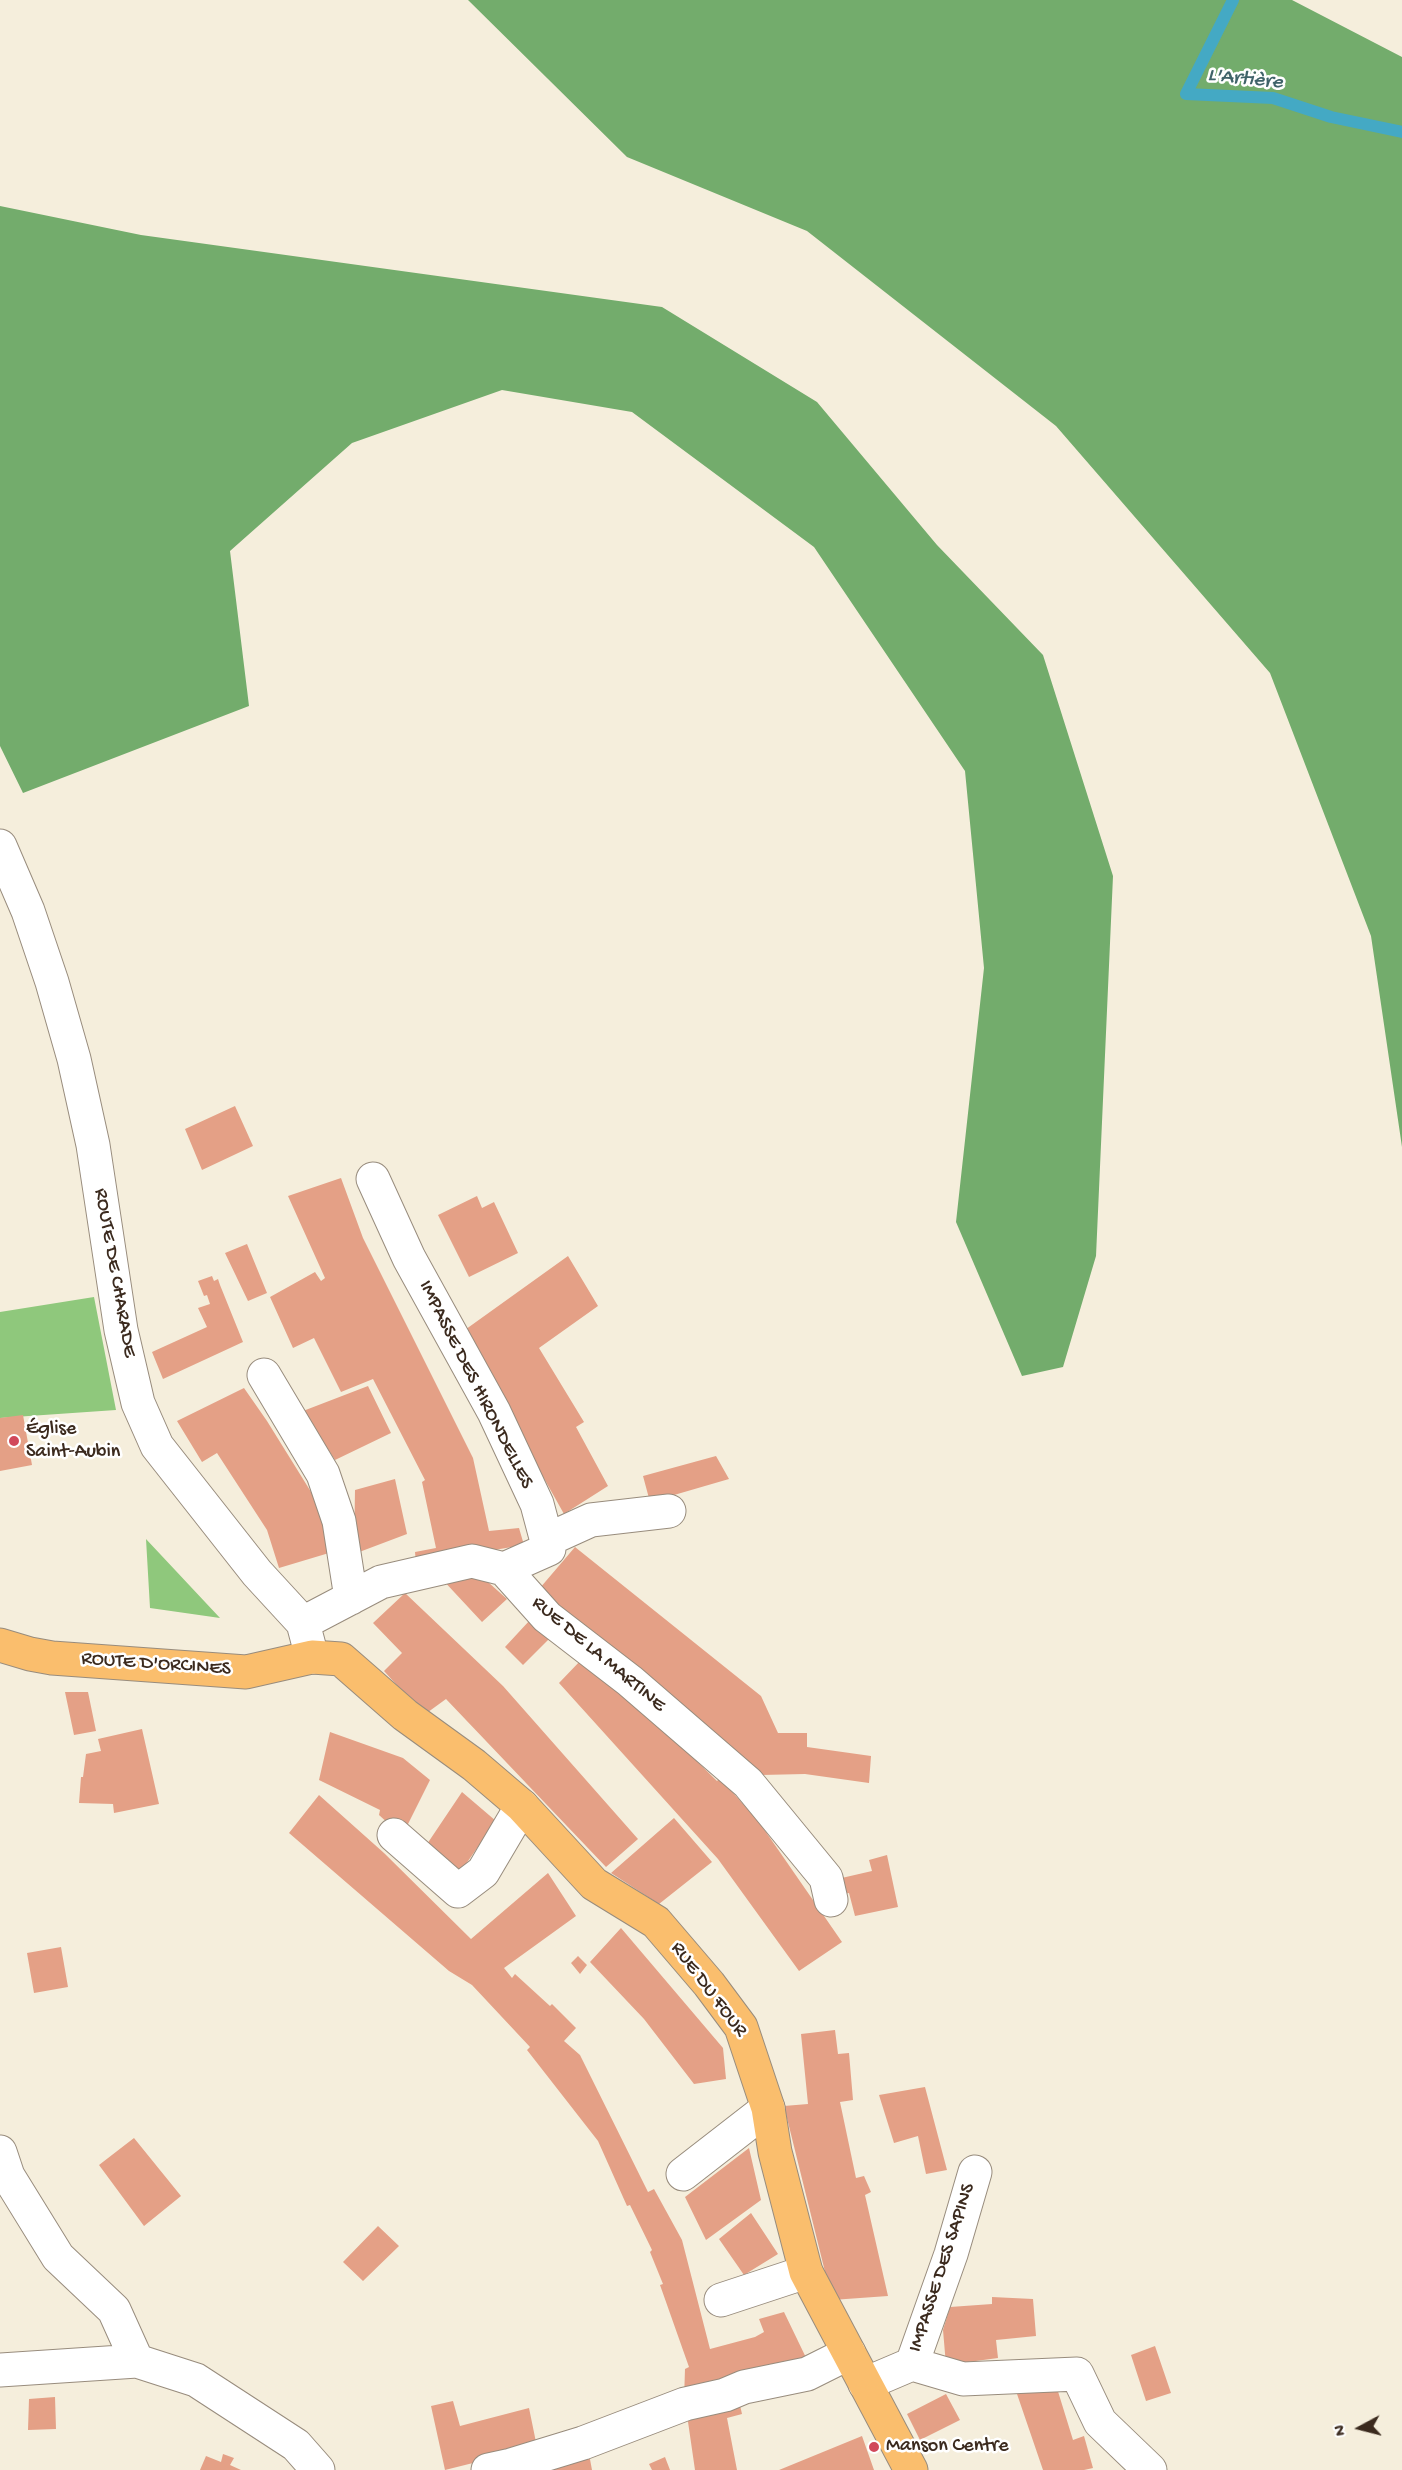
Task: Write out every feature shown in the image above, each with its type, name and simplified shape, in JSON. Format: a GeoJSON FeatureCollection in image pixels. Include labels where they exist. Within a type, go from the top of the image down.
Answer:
{"type":"FeatureCollection","features":[{"type":"Feature","properties":{"kind":"main road","name":"ROUTE D'ORCINES"},"geometry":{"type":"LineString","coordinates":[[0,1645],[52,1658],[246,1672],[312,1657]]}},
{"type":"Feature","properties":{"kind":"main road","name":"RUE DU FOUR"},"geometry":{"type":"LineString","coordinates":[[312,1657],[341,1659],[405,1715],[474,1765],[522,1806],[594,1884],[656,1922],[709,1984],[741,2027],[768,2108],[775,2152],[806,2272],[911,2470]]}},
{"type":"Feature","properties":{"kind":"street","name":"ROUTE DE CHARADE"},"geometry":{"type":"LineString","coordinates":[[0,846],[39,941],[74,1059],[93,1145],[121,1330],[138,1403],[157,1446],[257,1573],[303,1623],[312,1657]]}},
{"type":"Feature","properties":{"kind":"street","name":"IMPASSE DES HIRONDELLES"},"geometry":{"type":"LineString","coordinates":[[373,1179],[409,1258],[494,1412],[537,1504],[547,1540]]}},
{"type":"Feature","properties":{"kind":"street"},"geometry":{"type":"LineString","coordinates":[[264,1375],[323,1474],[339,1521],[351,1598]]}},
{"type":"Feature","properties":{"kind":"street"},"geometry":{"type":"LineString","coordinates":[[303,1623],[381,1582],[472,1561],[504,1569],[549,1549],[547,1540],[591,1520],[669,1511]]}},
{"type":"Feature","properties":{"kind":"street","name":"RUE DE LA MARTINE"},"geometry":{"type":"LineString","coordinates":[[504,1569],[547,1617],[630,1682],[748,1783],[826,1878],[831,1900]]}},
{"type":"Feature","properties":{"kind":"street"},"geometry":{"type":"LineString","coordinates":[[394,1835],[458,1891],[483,1872],[522,1806]]}},
{"type":"Feature","properties":{"kind":"street"},"geometry":{"type":"LineString","coordinates":[[683,2174],[768,2108]]}},
{"type":"Feature","properties":{"kind":"street"},"geometry":{"type":"LineString","coordinates":[[0,2152],[8,2176],[58,2257],[114,2310],[137,2361]]}},
{"type":"Feature","properties":{"kind":"street","name":"IMPASSE DES SAPINS"},"geometry":{"type":"LineString","coordinates":[[912,2364],[951,2254],[975,2172]]}},
{"type":"Feature","properties":{"kind":"street"},"geometry":{"type":"LineString","coordinates":[[721,2300],[806,2272]]}},
{"type":"Feature","properties":{"kind":"street"},"geometry":{"type":"LineString","coordinates":[[488,2470],[583,2443],[685,2404],[724,2395],[744,2387],[807,2374],[849,2353]]}},
{"type":"Feature","properties":{"kind":"street"},"geometry":{"type":"LineString","coordinates":[[0,2370],[137,2361],[196,2380],[296,2445],[318,2470]]}},
{"type":"Feature","properties":{"kind":"street"},"geometry":{"type":"LineString","coordinates":[[865,2384],[912,2364],[963,2379],[1077,2374],[1100,2422],[1150,2470]]}},
{"type":"Feature","properties":{"kind":"green space"},"geometry":{"type":"Polygon","coordinates":[[[468,0],[1292,0],[1402,57],[1402,1147],[1371,936],[1270,673],[1056,426],[807,231],[627,157],[468,0]]]}},
{"type":"Feature","properties":{"kind":"green space"},"geometry":{"type":"Polygon","coordinates":[[[0,206],[141,235],[662,307],[817,402],[937,545],[1043,655],[1113,876],[1096,1256],[1063,1367],[1022,1376],[956,1222],[984,968],[965,771],[814,547],[632,412],[502,390],[352,443],[230,551],[249,706],[23,793],[0,746],[0,206]]]}},
{"type":"Feature","properties":{"kind":"green space"},"geometry":{"type":"Polygon","coordinates":[[[94,1297],[116,1410],[0,1418],[0,1312],[94,1297]]]}},
{"type":"Feature","properties":{"kind":"green space"},"geometry":{"type":"Polygon","coordinates":[[[146,1539],[220,1618],[150,1608],[146,1539]]]}},
{"type":"Feature","properties":{"kind":"building"},"geometry":{"type":"Polygon","coordinates":[[[235,1106],[253,1146],[202,1170],[185,1129],[235,1106]]]}},
{"type":"Feature","properties":{"kind":"building"},"geometry":{"type":"Polygon","coordinates":[[[341,1178],[363,1238],[473,1458],[489,1531],[519,1528],[524,1545],[416,1563],[415,1552],[436,1548],[422,1482],[425,1480],[373,1379],[341,1392],[314,1338],[293,1348],[270,1297],[315,1272],[321,1281],[325,1278],[288,1196],[341,1178]]]}},
{"type":"Feature","properties":{"kind":"building"},"geometry":{"type":"Polygon","coordinates":[[[477,1196],[482,1208],[494,1202],[518,1253],[469,1277],[438,1215],[477,1196]]]}},
{"type":"Feature","properties":{"kind":"building"},"geometry":{"type":"Polygon","coordinates":[[[247,1244],[267,1293],[248,1301],[225,1253],[247,1244]]]}},
{"type":"Feature","properties":{"kind":"building"},"geometry":{"type":"Polygon","coordinates":[[[568,1256],[598,1306],[539,1348],[584,1422],[576,1427],[608,1486],[564,1514],[462,1332],[568,1256]]]}},
{"type":"Feature","properties":{"kind":"building"},"geometry":{"type":"Polygon","coordinates":[[[212,1276],[214,1281],[218,1279],[243,1342],[163,1379],[152,1352],[207,1327],[198,1308],[210,1304],[198,1281],[212,1276]]]}},
{"type":"Feature","properties":{"kind":"building"},"geometry":{"type":"Polygon","coordinates":[[[368,1386],[391,1433],[335,1460],[303,1411],[368,1386]]]}},
{"type":"Feature","properties":{"kind":"building"},"geometry":{"type":"Polygon","coordinates":[[[244,1388],[321,1508],[329,1553],[279,1568],[267,1530],[217,1453],[202,1462],[177,1421],[244,1388]]]}},
{"type":"Feature","properties":{"kind":"building","name":"Église Saint-Aubin"},"geometry":{"type":"Polygon","coordinates":[[[23,1415],[32,1465],[0,1471],[0,1418],[23,1415]]]}},
{"type":"Feature","properties":{"kind":"building"},"geometry":{"type":"Polygon","coordinates":[[[716,1456],[729,1479],[650,1502],[643,1476],[716,1456]]]}},
{"type":"Feature","properties":{"kind":"building"},"geometry":{"type":"Polygon","coordinates":[[[395,1479],[407,1534],[354,1554],[355,1490],[395,1479]]]}},
{"type":"Feature","properties":{"kind":"building"},"geometry":{"type":"Polygon","coordinates":[[[575,1547],[761,1696],[778,1733],[807,1733],[807,1747],[871,1756],[869,1783],[805,1774],[761,1775],[534,1595],[575,1547]]]}},
{"type":"Feature","properties":{"kind":"building"},"geometry":{"type":"Polygon","coordinates":[[[479,1574],[507,1599],[482,1622],[441,1578],[479,1574]]]}},
{"type":"Feature","properties":{"kind":"building"},"geometry":{"type":"Polygon","coordinates":[[[405,1593],[503,1686],[638,1839],[606,1867],[446,1699],[424,1715],[384,1671],[402,1653],[373,1623],[405,1593]]]}},
{"type":"Feature","properties":{"kind":"building"},"geometry":{"type":"Polygon","coordinates":[[[530,1620],[552,1636],[523,1665],[505,1647],[530,1620]]]}},
{"type":"Feature","properties":{"kind":"building"},"geometry":{"type":"Polygon","coordinates":[[[582,1659],[656,1721],[717,1781],[720,1778],[759,1822],[842,1942],[799,1971],[718,1859],[559,1683],[582,1659]]]}},
{"type":"Feature","properties":{"kind":"building"},"geometry":{"type":"Polygon","coordinates":[[[65,1692],[88,1692],[96,1731],[74,1735],[65,1692]]]}},
{"type":"Feature","properties":{"kind":"building"},"geometry":{"type":"Polygon","coordinates":[[[142,1729],[159,1804],[114,1813],[113,1804],[79,1803],[86,1754],[101,1751],[98,1739],[142,1729]]]}},
{"type":"Feature","properties":{"kind":"building"},"geometry":{"type":"Polygon","coordinates":[[[330,1732],[403,1758],[430,1780],[402,1836],[379,1815],[380,1810],[319,1780],[330,1732]]]}},
{"type":"Feature","properties":{"kind":"building"},"geometry":{"type":"Polygon","coordinates":[[[462,1792],[496,1821],[454,1881],[421,1853],[462,1792]]]}},
{"type":"Feature","properties":{"kind":"building"},"geometry":{"type":"Polygon","coordinates":[[[319,1795],[384,1853],[471,1939],[548,1873],[576,1916],[504,1968],[512,1978],[515,1974],[550,2006],[552,2004],[576,2028],[564,2041],[580,2055],[648,2192],[654,2189],[682,2240],[710,2349],[755,2337],[764,2332],[759,2319],[784,2312],[811,2368],[684,2400],[685,2369],[689,2367],[660,2285],[663,2284],[650,2252],[652,2250],[630,2205],[627,2206],[598,2141],[527,2050],[530,2047],[472,1985],[449,1971],[289,1833],[319,1795]]]}},
{"type":"Feature","properties":{"kind":"building"},"geometry":{"type":"Polygon","coordinates":[[[674,1818],[712,1862],[659,1904],[611,1873],[674,1818]]]}},
{"type":"Feature","properties":{"kind":"building"},"geometry":{"type":"Polygon","coordinates":[[[887,1855],[898,1907],[855,1916],[849,1893],[837,1896],[833,1880],[872,1871],[869,1860],[887,1855]]]}},
{"type":"Feature","properties":{"kind":"building"},"geometry":{"type":"Polygon","coordinates":[[[621,1928],[723,2048],[726,2079],[694,2084],[644,2019],[590,1962],[621,1928]]]}},
{"type":"Feature","properties":{"kind":"building"},"geometry":{"type":"Polygon","coordinates":[[[61,1947],[68,1987],[34,1993],[27,1953],[61,1947]]]}},
{"type":"Feature","properties":{"kind":"building"},"geometry":{"type":"Polygon","coordinates":[[[578,1956],[587,1965],[580,1974],[571,1963],[578,1956]]]}},
{"type":"Feature","properties":{"kind":"building"},"geometry":{"type":"Polygon","coordinates":[[[835,2030],[838,2054],[849,2053],[853,2100],[840,2102],[856,2178],[864,2176],[871,2192],[865,2195],[888,2296],[832,2300],[784,2106],[808,2104],[801,2034],[835,2030]]]}},
{"type":"Feature","properties":{"kind":"building"},"geometry":{"type":"Polygon","coordinates":[[[925,2087],[947,2170],[926,2174],[918,2136],[894,2143],[879,2095],[925,2087]]]}},
{"type":"Feature","properties":{"kind":"building"},"geometry":{"type":"Polygon","coordinates":[[[134,2138],[181,2196],[144,2226],[99,2165],[134,2138]]]}},
{"type":"Feature","properties":{"kind":"building"},"geometry":{"type":"Polygon","coordinates":[[[749,2148],[761,2200],[706,2240],[685,2197],[749,2148]]]}},
{"type":"Feature","properties":{"kind":"building"},"geometry":{"type":"Polygon","coordinates":[[[751,2213],[778,2254],[744,2275],[719,2239],[751,2213]]]}},
{"type":"Feature","properties":{"kind":"building"},"geometry":{"type":"Polygon","coordinates":[[[378,2226],[399,2246],[363,2281],[343,2262],[378,2226]]]}},
{"type":"Feature","properties":{"kind":"building"},"geometry":{"type":"Polygon","coordinates":[[[992,2297],[1033,2299],[1036,2336],[996,2340],[998,2358],[946,2365],[943,2330],[950,2307],[992,2304],[992,2297]]]}},
{"type":"Feature","properties":{"kind":"building"},"geometry":{"type":"Polygon","coordinates":[[[1155,2346],[1171,2393],[1146,2401],[1131,2355],[1155,2346]]]}},
{"type":"Feature","properties":{"kind":"building"},"geometry":{"type":"Polygon","coordinates":[[[1056,2385],[1073,2440],[1084,2436],[1093,2468],[1043,2470],[1017,2394],[1035,2386],[1056,2385]]]}},
{"type":"Feature","properties":{"kind":"building"},"geometry":{"type":"Polygon","coordinates":[[[737,2392],[742,2414],[727,2418],[737,2470],[695,2470],[686,2408],[737,2392]]]}},
{"type":"Feature","properties":{"kind":"building"},"geometry":{"type":"Polygon","coordinates":[[[946,2394],[960,2420],[920,2440],[907,2414],[946,2394]]]}},
{"type":"Feature","properties":{"kind":"building"},"geometry":{"type":"Polygon","coordinates":[[[55,2397],[56,2429],[28,2430],[29,2399],[55,2397]]]}},
{"type":"Feature","properties":{"kind":"building"},"geometry":{"type":"Polygon","coordinates":[[[453,2401],[460,2426],[529,2408],[537,2447],[445,2470],[431,2406],[453,2401]]]}},
{"type":"Feature","properties":{"kind":"building"},"geometry":{"type":"Polygon","coordinates":[[[862,2436],[874,2470],[779,2470],[862,2436]]]}},
{"type":"Feature","properties":{"kind":"building"},"geometry":{"type":"Polygon","coordinates":[[[223,2454],[234,2458],[230,2465],[241,2470],[200,2470],[206,2456],[221,2462],[223,2454]]]}},
{"type":"Feature","properties":{"kind":"building"},"geometry":{"type":"Polygon","coordinates":[[[589,2454],[592,2470],[541,2470],[589,2454]]]}},
{"type":"Feature","properties":{"kind":"building"},"geometry":{"type":"Polygon","coordinates":[[[665,2457],[670,2470],[652,2470],[649,2464],[665,2457]]]}},
{"type":"Feature","properties":{"kind":"waterway","name":"L'Artière"},"geometry":{"type":"LineString","coordinates":[[1233,0],[1186,94],[1273,98],[1331,117],[1402,132]]}},
{"type":"Feature","properties":{"kind":"place","name":"Église Saint-Aubin"},"geometry":{"type":"Point","coordinates":[14,1441]}},
{"type":"Feature","properties":{"kind":"place","name":"Manson Centre"},"geometry":{"type":"Point","coordinates":[874,2447]}}]}
